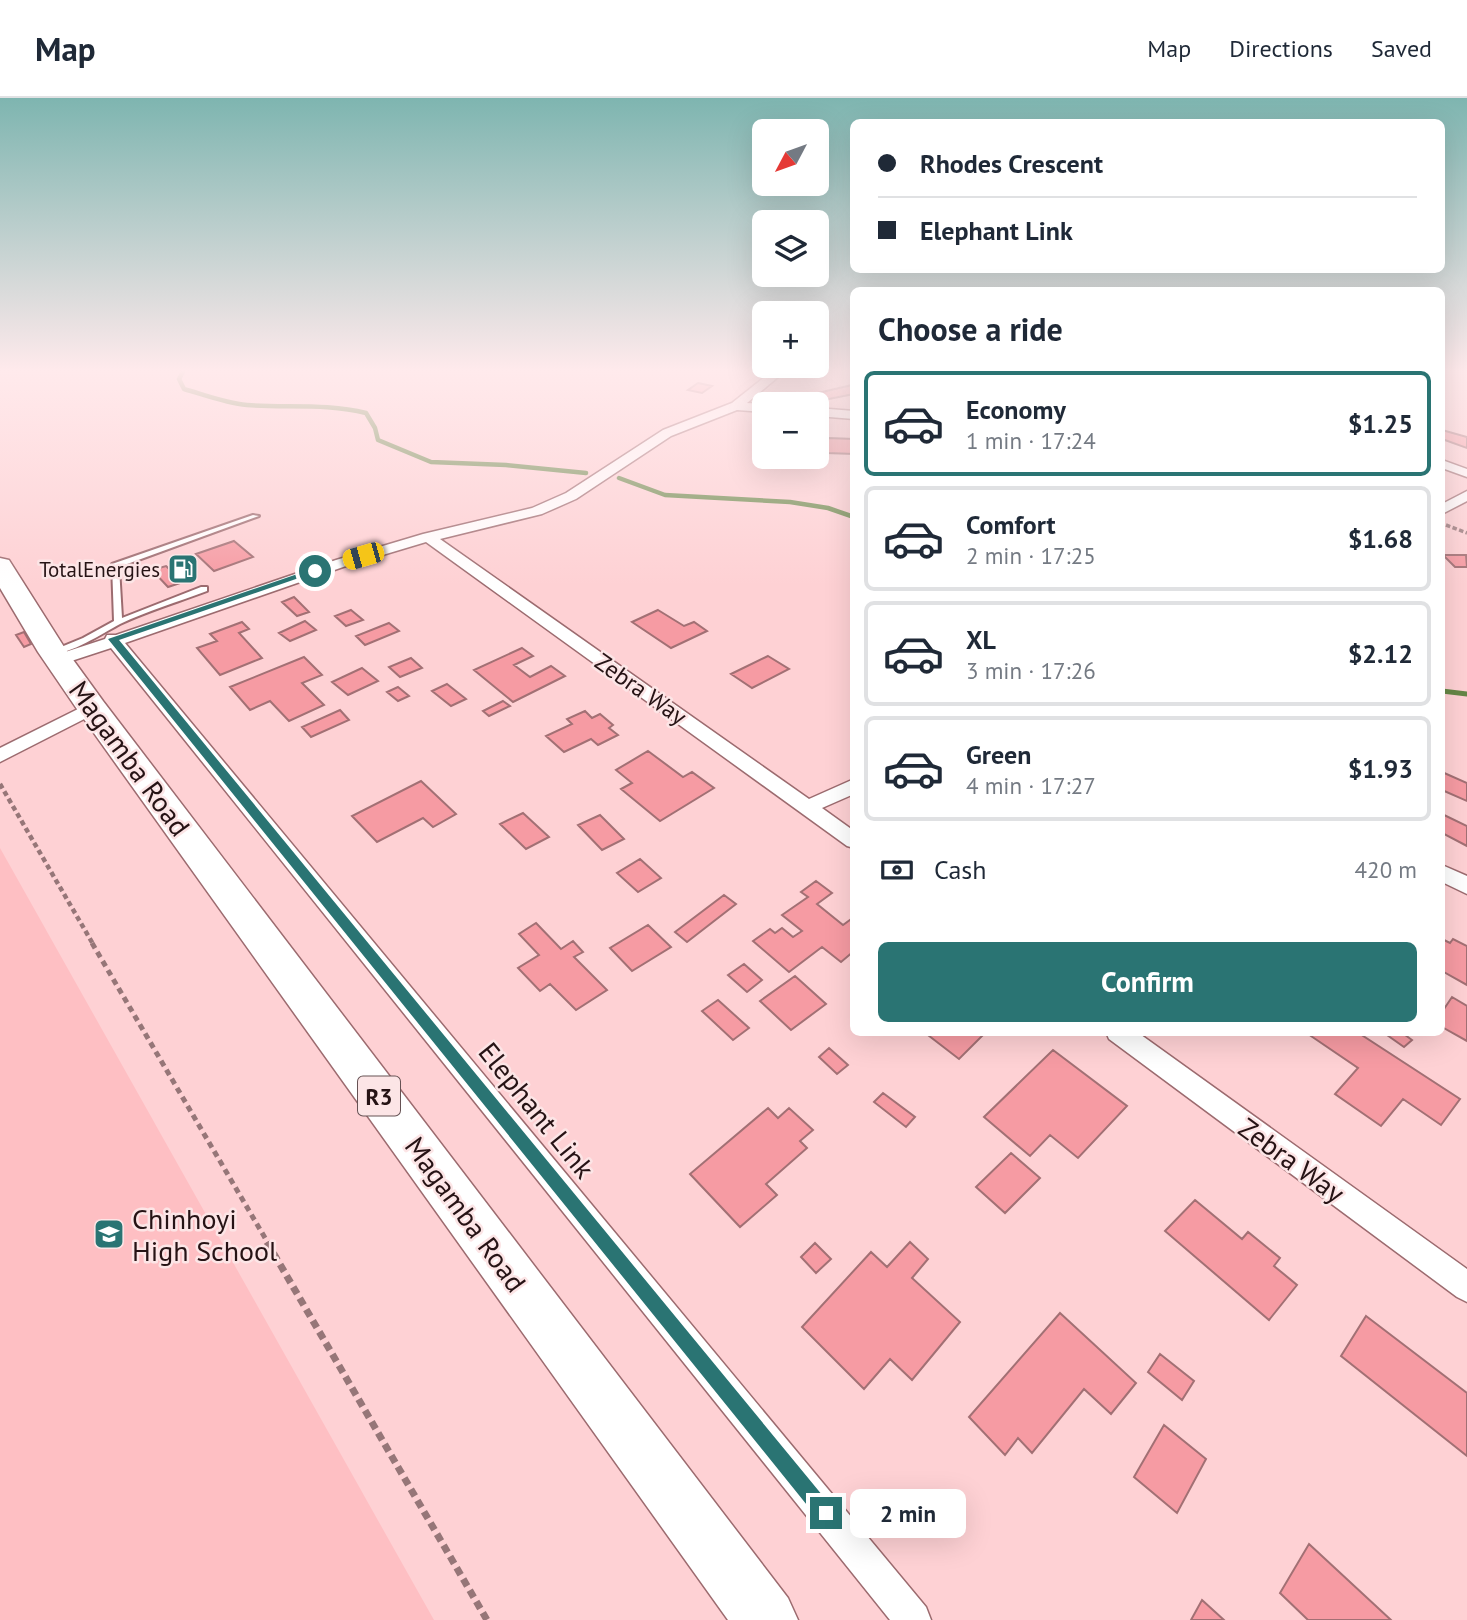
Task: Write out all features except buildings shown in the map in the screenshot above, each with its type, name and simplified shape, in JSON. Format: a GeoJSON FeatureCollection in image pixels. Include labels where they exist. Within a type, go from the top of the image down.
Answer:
{"type":"FeatureCollection","features":[{"type":"Feature","properties":{"kind":"highway","name":"Magamba Road"},"geometry":{"type":"LineString","coordinates":[[0,566],[92,708],[766,1620]]}},
{"type":"Feature","properties":{"kind":"street"},"geometry":{"type":"LineString","coordinates":[[56,656],[115,631],[428,537],[537,511],[571,496],[652,443]]}},
{"type":"Feature","properties":{"kind":"street"},"geometry":{"type":"LineString","coordinates":[[1445,465],[1467,473]]}},
{"type":"Feature","properties":{"kind":"street"},"geometry":{"type":"LineString","coordinates":[[1445,508],[1467,495]]}},
{"type":"Feature","properties":{"kind":"street","name":"Zebra Way"},"geometry":{"type":"LineString","coordinates":[[428,537],[850,838]]}},
{"type":"Feature","properties":{"kind":"street","name":"Elephant Link"},"geometry":{"type":"LineString","coordinates":[[115,631],[912,1620]]}},
{"type":"Feature","properties":{"kind":"street"},"geometry":{"type":"LineString","coordinates":[[0,756],[92,708]]}},
{"type":"Feature","properties":{"kind":"street"},"geometry":{"type":"LineString","coordinates":[[808,807],[850,788]]}},
{"type":"Feature","properties":{"kind":"street"},"geometry":{"type":"LineString","coordinates":[[1445,875],[1467,886]]}},
{"type":"Feature","properties":{"kind":"street","name":"Zebra Way"},"geometry":{"type":"LineString","coordinates":[[1123,1036],[1467,1287]]}},
{"type":"Feature","properties":{"kind":"lane"},"geometry":{"type":"LineString","coordinates":[[204,589],[115,631],[116,566],[256,516]]}},
{"type":"Feature","properties":{"kind":"path"},"geometry":{"type":"LineString","coordinates":[[1445,524],[1467,533]]}},
{"type":"Feature","properties":{"kind":"path"},"geometry":{"type":"LineString","coordinates":[[0,784],[487,1620]]}},
{"type":"Feature","properties":{"kind":"shaded area","name":"Chinhoyi High School"},"geometry":{"type":"Polygon","coordinates":[[[0,848],[434,1620],[0,1620],[0,848]]]}},
{"type":"Feature","properties":{"kind":"waterway"},"geometry":{"type":"LineString","coordinates":[[385,443],[431,462],[506,465],[586,473]]}},
{"type":"Feature","properties":{"kind":"waterway"},"geometry":{"type":"LineString","coordinates":[[619,478],[665,495],[790,502],[828,508],[850,516]]}},
{"type":"Feature","properties":{"kind":"waterway"},"geometry":{"type":"LineString","coordinates":[[1445,691],[1467,694]]}},
{"type":"Feature","properties":{"kind":"place","name":"TotalEnergies"},"geometry":{"type":"Point","coordinates":[183,569]}},
{"type":"Feature","properties":{"kind":"place","name":"Chinhoyi High School"},"geometry":{"type":"Point","coordinates":[109,1234]}},
{"type":"Feature","properties":{"kind":"route"},"geometry":{"type":"LineString","coordinates":[[315,571],[113,639],[826,1513]]}}]}
